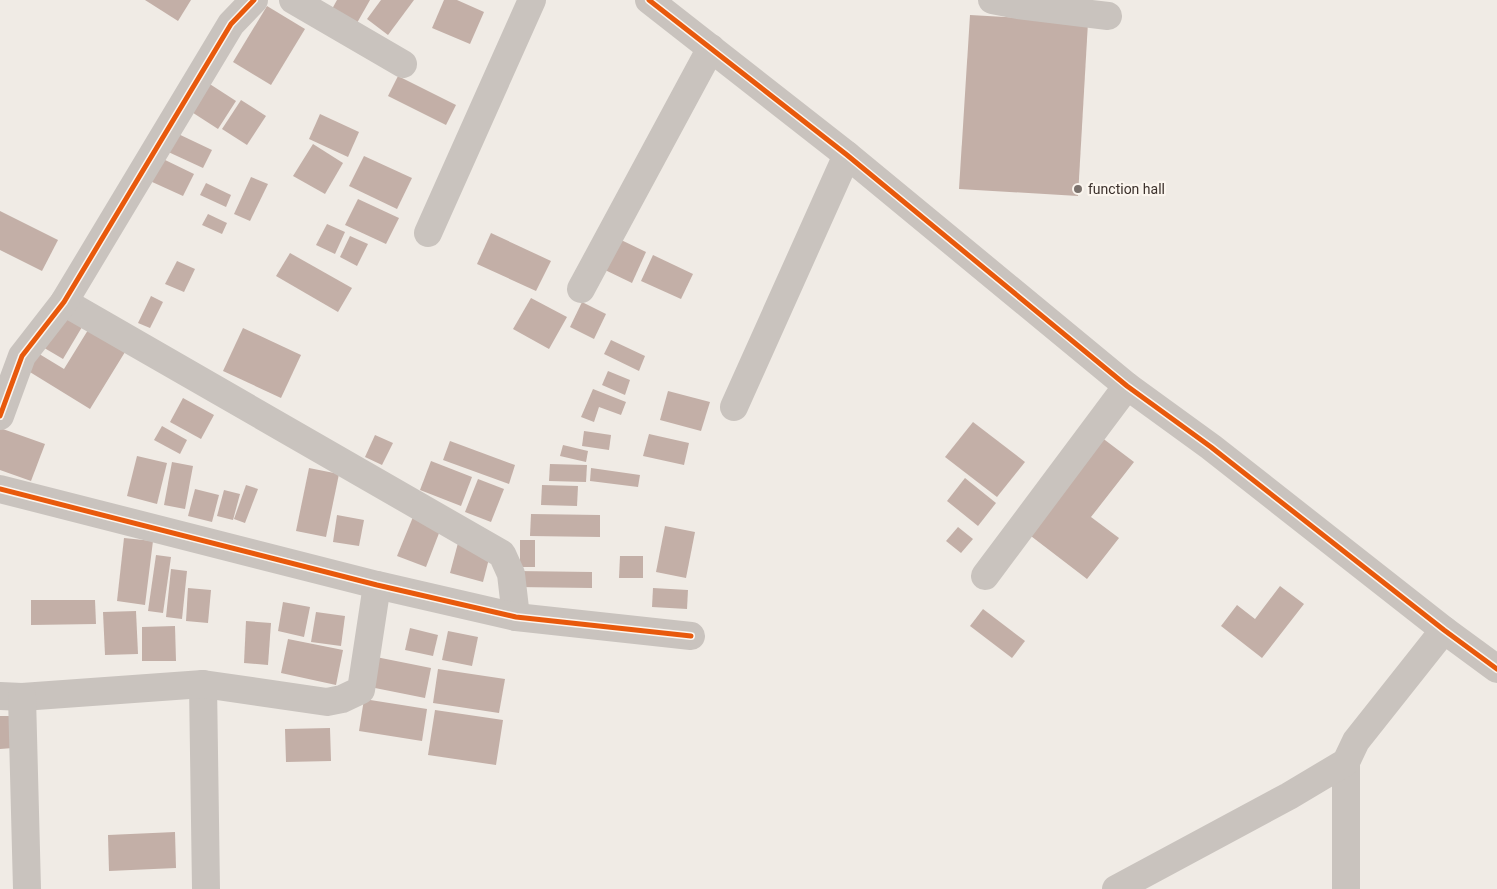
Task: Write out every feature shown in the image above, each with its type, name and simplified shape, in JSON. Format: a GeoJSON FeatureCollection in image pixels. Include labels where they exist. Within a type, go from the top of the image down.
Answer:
{"type":"FeatureCollection","features":[{"type":"Feature","properties":{"kind":"street"},"geometry":{"type":"LineString","coordinates":[[0,416],[11,352],[64,302],[231,24],[254,0]]}},
{"type":"Feature","properties":{"kind":"street"},"geometry":{"type":"LineString","coordinates":[[294,0],[403,64]]}},
{"type":"Feature","properties":{"kind":"street"},"geometry":{"type":"LineString","coordinates":[[428,233],[532,0]]}},
{"type":"Feature","properties":{"kind":"street"},"geometry":{"type":"LineString","coordinates":[[649,0],[847,155],[1127,386],[1211,447],[1444,630],[1497,669]]}},
{"type":"Feature","properties":{"kind":"street"},"geometry":{"type":"LineString","coordinates":[[992,0],[1108,16]]}},
{"type":"Feature","properties":{"kind":"street"},"geometry":{"type":"LineString","coordinates":[[580,289],[711,48]]}},
{"type":"Feature","properties":{"kind":"street"},"geometry":{"type":"LineString","coordinates":[[734,407],[847,155]]}},
{"type":"Feature","properties":{"kind":"street"},"geometry":{"type":"LineString","coordinates":[[64,302],[502,554],[511,574],[516,617]]}},
{"type":"Feature","properties":{"kind":"street"},"geometry":{"type":"LineString","coordinates":[[985,576],[1127,386]]}},
{"type":"Feature","properties":{"kind":"street"},"geometry":{"type":"LineString","coordinates":[[0,489],[377,585],[516,617],[692,636]]}},
{"type":"Feature","properties":{"kind":"street"},"geometry":{"type":"LineString","coordinates":[[26,889],[11,697],[203,684],[327,702],[342,699],[361,690],[377,585]]}},
{"type":"Feature","properties":{"kind":"street"},"geometry":{"type":"LineString","coordinates":[[1346,889],[1346,762],[1356,740],[1444,630]]}},
{"type":"Feature","properties":{"kind":"street"},"geometry":{"type":"LineString","coordinates":[[203,684],[206,889]]}},
{"type":"Feature","properties":{"kind":"street"},"geometry":{"type":"LineString","coordinates":[[1125,886],[1289,796],[1346,762]]}},
{"type":"Feature","properties":{"kind":"building"},"geometry":{"type":"Polygon","coordinates":[[[145,0],[191,0],[178,21],[145,0]]]}},
{"type":"Feature","properties":{"kind":"building"},"geometry":{"type":"Polygon","coordinates":[[[337,0],[370,0],[357,23],[332,9],[337,0]]]}},
{"type":"Feature","properties":{"kind":"building"},"geometry":{"type":"Polygon","coordinates":[[[381,0],[414,0],[388,35],[367,19],[381,0]]]}},
{"type":"Feature","properties":{"kind":"building"},"geometry":{"type":"Polygon","coordinates":[[[444,0],[457,0],[484,12],[470,44],[432,28],[444,0]]]}},
{"type":"Feature","properties":{"kind":"building"},"geometry":{"type":"Polygon","coordinates":[[[267,6],[305,29],[271,85],[233,62],[267,6]]]}},
{"type":"Feature","properties":{"kind":"building"},"geometry":{"type":"Polygon","coordinates":[[[970,15],[1088,22],[1078,196],[959,189],[970,15]]]}},
{"type":"Feature","properties":{"kind":"building"},"geometry":{"type":"Polygon","coordinates":[[[398,76],[456,105],[446,125],[388,96],[398,76]]]}},
{"type":"Feature","properties":{"kind":"building"},"geometry":{"type":"Polygon","coordinates":[[[202,79],[236,101],[218,129],[184,107],[202,79]]]}},
{"type":"Feature","properties":{"kind":"building"},"geometry":{"type":"Polygon","coordinates":[[[241,100],[266,116],[247,145],[222,129],[241,100]]]}},
{"type":"Feature","properties":{"kind":"building"},"geometry":{"type":"Polygon","coordinates":[[[320,114],[359,132],[348,157],[309,139],[320,114]]]}},
{"type":"Feature","properties":{"kind":"building"},"geometry":{"type":"Polygon","coordinates":[[[172,131],[212,150],[203,168],[164,150],[172,131]]]}},
{"type":"Feature","properties":{"kind":"building"},"geometry":{"type":"Polygon","coordinates":[[[313,144],[343,163],[325,194],[293,176],[313,144]]]}},
{"type":"Feature","properties":{"kind":"building"},"geometry":{"type":"Polygon","coordinates":[[[364,156],[412,178],[397,209],[349,186],[364,156]]]}},
{"type":"Feature","properties":{"kind":"building"},"geometry":{"type":"Polygon","coordinates":[[[161,158],[194,174],[183,196],[150,181],[161,158]]]}},
{"type":"Feature","properties":{"kind":"building"},"geometry":{"type":"Polygon","coordinates":[[[251,177],[268,184],[250,221],[234,214],[251,177]]]}},
{"type":"Feature","properties":{"kind":"building"},"geometry":{"type":"Polygon","coordinates":[[[206,183],[231,195],[226,207],[200,195],[206,183]]]}},
{"type":"Feature","properties":{"kind":"building"},"geometry":{"type":"Polygon","coordinates":[[[358,199],[399,218],[386,244],[345,225],[358,199]]]}},
{"type":"Feature","properties":{"kind":"building"},"geometry":{"type":"Polygon","coordinates":[[[0,211],[58,240],[42,271],[0,250],[0,211]]]}},
{"type":"Feature","properties":{"kind":"building"},"geometry":{"type":"Polygon","coordinates":[[[208,214],[227,223],[222,234],[202,225],[208,214]]]}},
{"type":"Feature","properties":{"kind":"building"},"geometry":{"type":"Polygon","coordinates":[[[327,224],[345,232],[335,254],[316,245],[327,224]]]}},
{"type":"Feature","properties":{"kind":"building"},"geometry":{"type":"Polygon","coordinates":[[[491,233],[551,261],[536,291],[477,264],[491,233]]]}},
{"type":"Feature","properties":{"kind":"building"},"geometry":{"type":"Polygon","coordinates":[[[350,236],[368,244],[357,266],[340,257],[350,236]]]}},
{"type":"Feature","properties":{"kind":"building"},"geometry":{"type":"Polygon","coordinates":[[[617,238],[646,252],[632,283],[603,269],[617,238]]]}},
{"type":"Feature","properties":{"kind":"building"},"geometry":{"type":"Polygon","coordinates":[[[290,253],[352,288],[338,312],[276,276],[290,253]]]}},
{"type":"Feature","properties":{"kind":"building"},"geometry":{"type":"Polygon","coordinates":[[[653,255],[693,274],[681,299],[641,281],[653,255]]]}},
{"type":"Feature","properties":{"kind":"building"},"geometry":{"type":"Polygon","coordinates":[[[177,261],[195,269],[184,292],[165,284],[177,261]]]}},
{"type":"Feature","properties":{"kind":"building"},"geometry":{"type":"Polygon","coordinates":[[[151,296],[163,302],[150,328],[138,323],[151,296]]]}},
{"type":"Feature","properties":{"kind":"building"},"geometry":{"type":"Polygon","coordinates":[[[531,298],[567,317],[549,349],[513,329],[531,298]]]}},
{"type":"Feature","properties":{"kind":"building"},"geometry":{"type":"Polygon","coordinates":[[[582,302],[606,314],[594,339],[570,327],[582,302]]]}},
{"type":"Feature","properties":{"kind":"building"},"geometry":{"type":"Polygon","coordinates":[[[60,314],[82,327],[63,359],[41,346],[60,314]]]}},
{"type":"Feature","properties":{"kind":"building"},"geometry":{"type":"Polygon","coordinates":[[[243,328],[301,355],[281,398],[223,371],[243,328]]]}},
{"type":"Feature","properties":{"kind":"building"},"geometry":{"type":"Polygon","coordinates":[[[88,330],[125,352],[90,409],[25,369],[36,352],[64,369],[88,330]]]}},
{"type":"Feature","properties":{"kind":"building"},"geometry":{"type":"Polygon","coordinates":[[[611,340],[645,356],[639,371],[604,354],[611,340]]]}},
{"type":"Feature","properties":{"kind":"building"},"geometry":{"type":"Polygon","coordinates":[[[608,371],[630,380],[625,395],[602,385],[608,371]]]}},
{"type":"Feature","properties":{"kind":"building"},"geometry":{"type":"Polygon","coordinates":[[[593,389],[626,402],[621,415],[599,407],[594,422],[581,417],[593,389]]]}},
{"type":"Feature","properties":{"kind":"building"},"geometry":{"type":"Polygon","coordinates":[[[668,391],[710,402],[701,431],[660,420],[668,391]]]}},
{"type":"Feature","properties":{"kind":"building"},"geometry":{"type":"Polygon","coordinates":[[[183,398],[214,415],[201,439],[170,422],[183,398]]]}},
{"type":"Feature","properties":{"kind":"building"},"geometry":{"type":"Polygon","coordinates":[[[973,422],[1025,462],[997,497],[945,457],[973,422]]]}},
{"type":"Feature","properties":{"kind":"building"},"geometry":{"type":"Polygon","coordinates":[[[162,426],[187,440],[180,454],[154,440],[162,426]]]}},
{"type":"Feature","properties":{"kind":"building"},"geometry":{"type":"Polygon","coordinates":[[[0,428],[45,444],[31,481],[0,470],[0,428]]]}},
{"type":"Feature","properties":{"kind":"building"},"geometry":{"type":"Polygon","coordinates":[[[584,431],[611,435],[609,450],[582,446],[584,431]]]}},
{"type":"Feature","properties":{"kind":"building"},"geometry":{"type":"Polygon","coordinates":[[[649,434],[689,443],[684,465],[643,456],[649,434]]]}},
{"type":"Feature","properties":{"kind":"building"},"geometry":{"type":"Polygon","coordinates":[[[375,435],[393,443],[382,465],[365,457],[375,435]]]}},
{"type":"Feature","properties":{"kind":"building"},"geometry":{"type":"Polygon","coordinates":[[[1101,437],[1134,462],[1091,517],[1119,538],[1087,579],[1027,533],[1101,437]]]}},
{"type":"Feature","properties":{"kind":"building"},"geometry":{"type":"Polygon","coordinates":[[[450,441],[515,465],[509,484],[443,460],[450,441]]]}},
{"type":"Feature","properties":{"kind":"building"},"geometry":{"type":"Polygon","coordinates":[[[563,445],[588,451],[586,462],[560,456],[563,445]]]}},
{"type":"Feature","properties":{"kind":"building"},"geometry":{"type":"Polygon","coordinates":[[[137,456],[167,463],[157,504],[127,496],[137,456]]]}},
{"type":"Feature","properties":{"kind":"building"},"geometry":{"type":"Polygon","coordinates":[[[431,461],[472,477],[461,506],[420,490],[431,461]]]}},
{"type":"Feature","properties":{"kind":"building"},"geometry":{"type":"Polygon","coordinates":[[[172,462],[193,466],[185,509],[164,505],[172,462]]]}},
{"type":"Feature","properties":{"kind":"building"},"geometry":{"type":"Polygon","coordinates":[[[550,464],[587,465],[586,482],[549,481],[550,464]]]}},
{"type":"Feature","properties":{"kind":"building"},"geometry":{"type":"Polygon","coordinates":[[[309,468],[339,474],[326,537],[296,531],[309,468]]]}},
{"type":"Feature","properties":{"kind":"building"},"geometry":{"type":"Polygon","coordinates":[[[591,468],[640,475],[638,487],[590,481],[591,468]]]}},
{"type":"Feature","properties":{"kind":"building"},"geometry":{"type":"Polygon","coordinates":[[[965,478],[996,503],[978,526],[947,501],[965,478]]]}},
{"type":"Feature","properties":{"kind":"building"},"geometry":{"type":"Polygon","coordinates":[[[478,479],[504,489],[491,522],[465,512],[478,479]]]}},
{"type":"Feature","properties":{"kind":"building"},"geometry":{"type":"Polygon","coordinates":[[[246,485],[258,489],[245,523],[234,519],[246,485]]]}},
{"type":"Feature","properties":{"kind":"building"},"geometry":{"type":"Polygon","coordinates":[[[542,485],[578,486],[577,506],[541,505],[542,485]]]}},
{"type":"Feature","properties":{"kind":"building"},"geometry":{"type":"Polygon","coordinates":[[[195,489],[219,495],[212,522],[188,516],[195,489]]]}},
{"type":"Feature","properties":{"kind":"building"},"geometry":{"type":"Polygon","coordinates":[[[224,490],[240,494],[233,520],[217,516],[224,490]]]}},
{"type":"Feature","properties":{"kind":"building"},"geometry":{"type":"Polygon","coordinates":[[[531,514],[600,515],[600,537],[530,536],[531,514]]]}},
{"type":"Feature","properties":{"kind":"building"},"geometry":{"type":"Polygon","coordinates":[[[337,515],[364,520],[359,546],[333,542],[337,515]]]}},
{"type":"Feature","properties":{"kind":"building"},"geometry":{"type":"Polygon","coordinates":[[[413,517],[441,528],[426,567],[397,556],[413,517]]]}},
{"type":"Feature","properties":{"kind":"building"},"geometry":{"type":"Polygon","coordinates":[[[665,526],[695,532],[686,578],[656,572],[665,526]]]}},
{"type":"Feature","properties":{"kind":"building"},"geometry":{"type":"Polygon","coordinates":[[[958,527],[973,539],[961,553],[946,541],[958,527]]]}},
{"type":"Feature","properties":{"kind":"building"},"geometry":{"type":"Polygon","coordinates":[[[124,538],[153,541],[145,605],[117,601],[124,538]]]}},
{"type":"Feature","properties":{"kind":"building"},"geometry":{"type":"Polygon","coordinates":[[[520,540],[535,540],[535,567],[520,567],[520,540]]]}},
{"type":"Feature","properties":{"kind":"building"},"geometry":{"type":"Polygon","coordinates":[[[458,543],[491,551],[483,582],[450,573],[458,543]]]}},
{"type":"Feature","properties":{"kind":"building"},"geometry":{"type":"Polygon","coordinates":[[[156,555],[171,557],[163,613],[148,611],[156,555]]]}},
{"type":"Feature","properties":{"kind":"building"},"geometry":{"type":"Polygon","coordinates":[[[620,556],[643,556],[643,578],[619,578],[620,556]]]}},
{"type":"Feature","properties":{"kind":"building"},"geometry":{"type":"Polygon","coordinates":[[[171,569],[187,571],[182,619],[166,617],[171,569]]]}},
{"type":"Feature","properties":{"kind":"building"},"geometry":{"type":"Polygon","coordinates":[[[517,571],[592,572],[592,588],[517,587],[517,571]]]}},
{"type":"Feature","properties":{"kind":"building"},"geometry":{"type":"Polygon","coordinates":[[[1280,586],[1304,604],[1262,658],[1221,626],[1237,605],[1255,619],[1280,586]]]}},
{"type":"Feature","properties":{"kind":"building"},"geometry":{"type":"Polygon","coordinates":[[[188,588],[211,590],[208,623],[186,621],[188,588]]]}},
{"type":"Feature","properties":{"kind":"building"},"geometry":{"type":"Polygon","coordinates":[[[653,588],[688,590],[687,609],[652,607],[653,588]]]}},
{"type":"Feature","properties":{"kind":"building"},"geometry":{"type":"Polygon","coordinates":[[[31,600],[95,600],[96,624],[31,625],[31,600]]]}},
{"type":"Feature","properties":{"kind":"building"},"geometry":{"type":"Polygon","coordinates":[[[283,602],[310,607],[304,637],[278,631],[283,602]]]}},
{"type":"Feature","properties":{"kind":"building"},"geometry":{"type":"Polygon","coordinates":[[[983,609],[1025,641],[1012,658],[970,626],[983,609]]]}},
{"type":"Feature","properties":{"kind":"building"},"geometry":{"type":"Polygon","coordinates":[[[136,611],[138,654],[105,655],[103,612],[136,611]]]}},
{"type":"Feature","properties":{"kind":"building"},"geometry":{"type":"Polygon","coordinates":[[[316,612],[345,616],[341,646],[311,642],[316,612]]]}},
{"type":"Feature","properties":{"kind":"building"},"geometry":{"type":"Polygon","coordinates":[[[246,621],[271,623],[268,665],[244,663],[246,621]]]}},
{"type":"Feature","properties":{"kind":"building"},"geometry":{"type":"Polygon","coordinates":[[[175,626],[176,661],[142,661],[142,627],[175,626]]]}},
{"type":"Feature","properties":{"kind":"building"},"geometry":{"type":"Polygon","coordinates":[[[410,628],[438,635],[433,656],[405,650],[410,628]]]}},
{"type":"Feature","properties":{"kind":"building"},"geometry":{"type":"Polygon","coordinates":[[[448,631],[478,637],[472,666],[442,660],[448,631]]]}},
{"type":"Feature","properties":{"kind":"building"},"geometry":{"type":"Polygon","coordinates":[[[288,639],[343,650],[336,685],[281,673],[288,639]]]}},
{"type":"Feature","properties":{"kind":"building"},"geometry":{"type":"Polygon","coordinates":[[[376,657],[431,668],[425,698],[370,687],[376,657]]]}},
{"type":"Feature","properties":{"kind":"building"},"geometry":{"type":"Polygon","coordinates":[[[438,669],[505,679],[499,713],[433,703],[438,669]]]}},
{"type":"Feature","properties":{"kind":"building"},"geometry":{"type":"Polygon","coordinates":[[[364,699],[427,709],[422,741],[359,731],[364,699]]]}},
{"type":"Feature","properties":{"kind":"building"},"geometry":{"type":"Polygon","coordinates":[[[435,710],[503,720],[496,765],[428,755],[435,710]]]}},
{"type":"Feature","properties":{"kind":"building"},"geometry":{"type":"Polygon","coordinates":[[[0,716],[11,716],[13,748],[0,749],[0,716]]]}},
{"type":"Feature","properties":{"kind":"building"},"geometry":{"type":"Polygon","coordinates":[[[330,728],[331,761],[286,762],[285,729],[330,728]]]}},
{"type":"Feature","properties":{"kind":"building"},"geometry":{"type":"Polygon","coordinates":[[[175,832],[176,868],[109,871],[108,835],[175,832]]]}},
{"type":"Feature","properties":{"kind":"cycle path"},"geometry":{"type":"LineString","coordinates":[[0,416],[22,356],[64,302],[231,24],[254,0]]}},
{"type":"Feature","properties":{"kind":"cycle path"},"geometry":{"type":"LineString","coordinates":[[649,0],[847,155],[1127,386],[1211,447],[1444,630],[1497,669]]}},
{"type":"Feature","properties":{"kind":"cycle path"},"geometry":{"type":"LineString","coordinates":[[0,489],[377,585],[516,617],[691,636]]}},
{"type":"Feature","properties":{"kind":"place","name":"function hall"},"geometry":{"type":"Point","coordinates":[1078,189]}}]}
